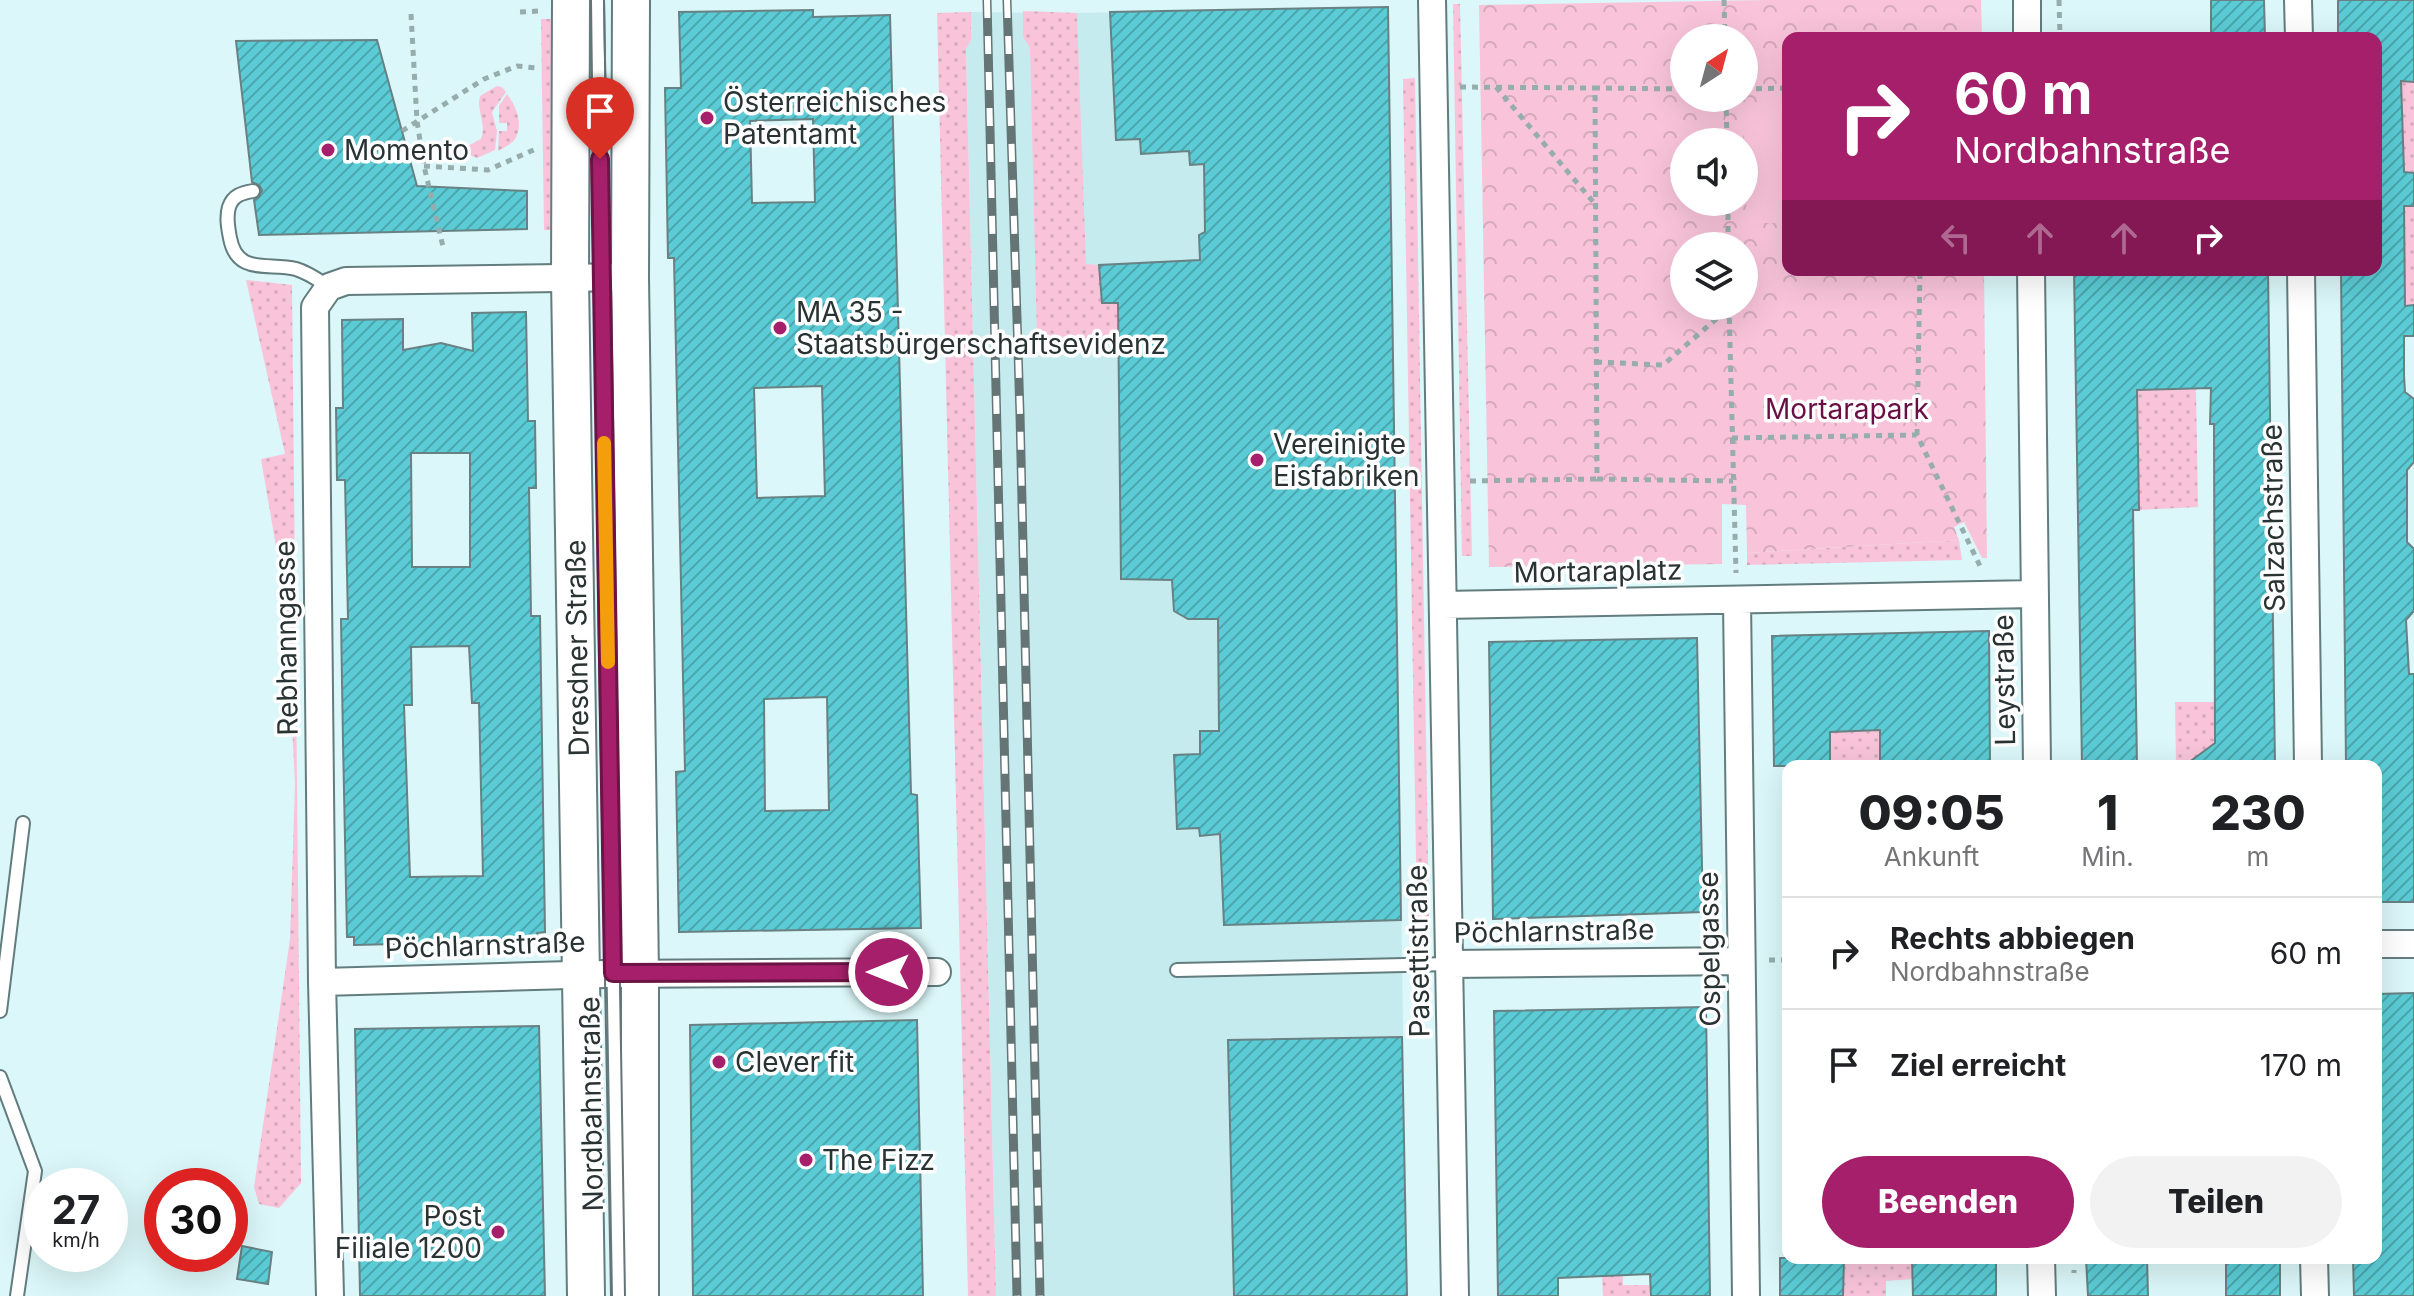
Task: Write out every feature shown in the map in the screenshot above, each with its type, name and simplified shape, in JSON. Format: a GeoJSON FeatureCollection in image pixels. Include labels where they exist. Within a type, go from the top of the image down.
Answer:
{"type":"FeatureCollection","features":[{"type":"Feature","properties":{"kind":"main road","name":"Dresdner Straße"},"geometry":{"type":"LineString","coordinates":[[571,0],[601,277],[612,974],[640,1296]]}},
{"type":"Feature","properties":{"kind":"main road","name":"Dresdner Straße"},"geometry":{"type":"LineString","coordinates":[[586,1296],[612,974],[601,277],[631,0]]}},
{"type":"Feature","properties":{"kind":"street"},"geometry":{"type":"LineString","coordinates":[[1432,0],[1443,605]]}},
{"type":"Feature","properties":{"kind":"street"},"geometry":{"type":"LineString","coordinates":[[2027,0],[2027,32]]}},
{"type":"Feature","properties":{"kind":"street"},"geometry":{"type":"LineString","coordinates":[[2298,0],[2299,32]]}},
{"type":"Feature","properties":{"kind":"street"},"geometry":{"type":"LineString","coordinates":[[2031,276],[2035,594]]}},
{"type":"Feature","properties":{"kind":"street","name":"Salzachstraße"},"geometry":{"type":"LineString","coordinates":[[2301,276],[2308,760]]}},
{"type":"Feature","properties":{"kind":"street"},"geometry":{"type":"LineString","coordinates":[[329,287],[346,281],[601,277]]}},
{"type":"Feature","properties":{"kind":"street","name":"Rebhanngasse"},"geometry":{"type":"LineString","coordinates":[[329,287],[318,300],[314,317],[322,982],[330,1296]]}},
{"type":"Feature","properties":{"kind":"street","name":"Mortaraplatz"},"geometry":{"type":"LineString","coordinates":[[1443,605],[2035,594]]}},
{"type":"Feature","properties":{"kind":"street","name":"Leystraße"},"geometry":{"type":"LineString","coordinates":[[2035,594],[2037,760]]}},
{"type":"Feature","properties":{"kind":"street","name":"Ospelgasse"},"geometry":{"type":"LineString","coordinates":[[1737,601],[1746,1296]]}},
{"type":"Feature","properties":{"kind":"street","name":"Pasettistraße"},"geometry":{"type":"LineString","coordinates":[[1443,605],[1455,1296]]}},
{"type":"Feature","properties":{"kind":"street"},"geometry":{"type":"LineString","coordinates":[[2382,944],[2414,944]]}},
{"type":"Feature","properties":{"kind":"street","name":"Pöchlarnstraße"},"geometry":{"type":"LineString","coordinates":[[1450,964],[1741,961]]}},
{"type":"Feature","properties":{"kind":"street","name":"Pöchlarnstraße"},"geometry":{"type":"LineString","coordinates":[[322,982],[612,974],[937,972]]}},
{"type":"Feature","properties":{"kind":"street"},"geometry":{"type":"LineString","coordinates":[[2041,1264],[2042,1296]]}},
{"type":"Feature","properties":{"kind":"street"},"geometry":{"type":"LineString","coordinates":[[2314,1264],[2315,1296]]}},
{"type":"Feature","properties":{"kind":"lane"},"geometry":{"type":"LineString","coordinates":[[597,0],[601,277]]}},
{"type":"Feature","properties":{"kind":"lane"},"geometry":{"type":"LineString","coordinates":[[253,191],[235,198],[228,210],[231,244],[238,257],[252,265],[293,268],[329,287]]}},
{"type":"Feature","properties":{"kind":"lane"},"geometry":{"type":"LineString","coordinates":[[0,1011],[23,823]]}},
{"type":"Feature","properties":{"kind":"lane","name":"Pöchlarnstraße"},"geometry":{"type":"LineString","coordinates":[[1177,970],[1450,964]]}},
{"type":"Feature","properties":{"kind":"lane","name":"Nordbahnstraße"},"geometry":{"type":"LineString","coordinates":[[612,974],[619,1296]]}},
{"type":"Feature","properties":{"kind":"lane"},"geometry":{"type":"LineString","coordinates":[[0,1077],[35,1171],[17,1296]]}},
{"type":"Feature","properties":{"kind":"path"},"geometry":{"type":"LineString","coordinates":[[1724,0],[1725,24]]}},
{"type":"Feature","properties":{"kind":"path"},"geometry":{"type":"LineString","coordinates":[[2059,0],[2060,32]]}},
{"type":"Feature","properties":{"kind":"path"},"geometry":{"type":"LineString","coordinates":[[520,12],[536,11]]}},
{"type":"Feature","properties":{"kind":"path"},"geometry":{"type":"LineString","coordinates":[[411,14],[417,121],[450,279]]}},
{"type":"Feature","properties":{"kind":"path"},"geometry":{"type":"LineString","coordinates":[[402,131],[484,79],[517,66],[537,68]]}},
{"type":"Feature","properties":{"kind":"path"},"geometry":{"type":"LineString","coordinates":[[1595,204],[1496,87],[1670,89]]}},
{"type":"Feature","properties":{"kind":"path"},"geometry":{"type":"LineString","coordinates":[[1595,88],[1597,479]]}},
{"type":"Feature","properties":{"kind":"path"},"geometry":{"type":"LineString","coordinates":[[1758,89],[1782,88]]}},
{"type":"Feature","properties":{"kind":"path"},"geometry":{"type":"LineString","coordinates":[[424,166],[488,170],[539,148]]}},
{"type":"Feature","properties":{"kind":"path"},"geometry":{"type":"LineString","coordinates":[[1920,276],[1917,435],[1985,577]]}},
{"type":"Feature","properties":{"kind":"path"},"geometry":{"type":"LineString","coordinates":[[1596,362],[1663,365],[1714,320]]}},
{"type":"Feature","properties":{"kind":"path"},"geometry":{"type":"LineString","coordinates":[[1729,320],[1737,601]]}},
{"type":"Feature","properties":{"kind":"path"},"geometry":{"type":"LineString","coordinates":[[1732,438],[1917,435]]}},
{"type":"Feature","properties":{"kind":"path"},"geometry":{"type":"LineString","coordinates":[[1441,481],[1733,481]]}},
{"type":"Feature","properties":{"kind":"shaded area"},"geometry":{"type":"Polygon","coordinates":[[[1388,7],[1407,1296],[996,1296],[966,48],[971,40],[971,12],[1388,7]]]}},
{"type":"Feature","properties":{"kind":"green space","name":"Mortarapark"},"geometry":{"type":"Polygon","coordinates":[[[1981,0],[1982,32],[1782,32],[1782,276],[1984,276],[1987,558],[1982,558],[1964,522],[1954,527],[1959,540],[1747,553],[1746,505],[1722,504],[1722,564],[1489,567],[1479,5],[1981,0]]]}},
{"type":"Feature","properties":{"kind":"green space"},"geometry":{"type":"Polygon","coordinates":[[[1453,4],[1460,4],[1472,556],[1462,556],[1453,4]]]}},
{"type":"Feature","properties":{"kind":"green space"},"geometry":{"type":"Polygon","coordinates":[[[1023,11],[1077,13],[1086,264],[1099,265],[1102,302],[1118,303],[1118,340],[1037,338],[1030,48],[1023,37],[1023,11]]]}},
{"type":"Feature","properties":{"kind":"green space"},"geometry":{"type":"Polygon","coordinates":[[[971,12],[971,40],[966,49],[996,1296],[968,1296],[937,13],[971,12]]]}},
{"type":"Feature","properties":{"kind":"green space"},"geometry":{"type":"Polygon","coordinates":[[[541,19],[551,19],[555,230],[544,230],[541,19]]]}},
{"type":"Feature","properties":{"kind":"green space"},"geometry":{"type":"Polygon","coordinates":[[[1415,78],[1429,917],[1417,918],[1403,79],[1415,78]]]}},
{"type":"Feature","properties":{"kind":"green space"},"geometry":{"type":"Polygon","coordinates":[[[2401,81],[2414,82],[2414,173],[2403,171],[2401,81]]]}},
{"type":"Feature","properties":{"kind":"green space"},"geometry":{"type":"Polygon","coordinates":[[[497,86],[506,92],[492,112],[497,131],[495,150],[477,158],[462,152],[462,149],[481,139],[480,96],[497,86]]]}},
{"type":"Feature","properties":{"kind":"green space"},"geometry":{"type":"Polygon","coordinates":[[[507,94],[516,110],[519,127],[514,141],[498,151],[499,131],[507,131],[507,123],[499,123],[499,106],[507,94]]]}},
{"type":"Feature","properties":{"kind":"green space"},"geometry":{"type":"Polygon","coordinates":[[[1758,103],[1782,103],[1782,223],[1747,223],[1747,216],[1758,216],[1758,128],[1744,128],[1743,112],[1758,112],[1758,103]]]}},
{"type":"Feature","properties":{"kind":"green space"},"geometry":{"type":"Polygon","coordinates":[[[2404,206],[2414,206],[2414,305],[2405,306],[2404,206]]]}},
{"type":"Feature","properties":{"kind":"green space"},"geometry":{"type":"Polygon","coordinates":[[[246,280],[292,285],[301,1183],[279,1208],[259,1204],[254,1187],[290,939],[295,784],[286,605],[261,459],[285,454],[246,280]]]}},
{"type":"Feature","properties":{"kind":"green space"},"geometry":{"type":"Polygon","coordinates":[[[2196,388],[2198,507],[2139,510],[2137,390],[2196,388]]]}},
{"type":"Feature","properties":{"kind":"green space"},"geometry":{"type":"Polygon","coordinates":[[[1959,540],[1962,560],[1747,565],[1747,553],[1959,540]]]}},
{"type":"Feature","properties":{"kind":"green space"},"geometry":{"type":"Polygon","coordinates":[[[2175,702],[2216,702],[2215,743],[2207,749],[2207,760],[2176,760],[2175,702]]]}},
{"type":"Feature","properties":{"kind":"green space"},"geometry":{"type":"Polygon","coordinates":[[[1838,713],[1880,719],[1880,760],[1830,760],[1830,732],[1839,732],[1838,713]]]}},
{"type":"Feature","properties":{"kind":"green space"},"geometry":{"type":"Polygon","coordinates":[[[1844,1264],[1912,1264],[1913,1279],[1886,1281],[1886,1296],[1843,1296],[1844,1264]]]}},
{"type":"Feature","properties":{"kind":"green space"},"geometry":{"type":"Polygon","coordinates":[[[1623,1275],[1623,1285],[1651,1285],[1651,1296],[1603,1296],[1602,1276],[1623,1275]]]}},
{"type":"Feature","properties":{"kind":"building"},"geometry":{"type":"Polygon","coordinates":[[[2211,0],[2264,0],[2265,32],[2211,32],[2211,0]]]}},
{"type":"Feature","properties":{"kind":"building"},"geometry":{"type":"Polygon","coordinates":[[[2338,0],[2414,0],[2414,82],[2401,81],[2404,172],[2414,173],[2414,206],[2404,206],[2405,306],[2414,305],[2414,336],[2404,336],[2404,375],[2405,392],[2414,399],[2414,462],[2407,470],[2407,542],[2414,549],[2414,611],[2406,620],[2409,674],[2414,674],[2414,902],[2382,902],[2382,760],[2346,760],[2341,276],[2382,276],[2382,32],[2338,32],[2338,0]]]}},
{"type":"Feature","properties":{"kind":"building","name":"Vereinigte Eisfabriken"},"geometry":{"type":"Polygon","coordinates":[[[1388,7],[1401,920],[1224,925],[1220,834],[1200,836],[1199,828],[1177,829],[1174,755],[1200,754],[1200,731],[1219,731],[1218,619],[1188,619],[1174,611],[1172,580],[1121,579],[1118,303],[1102,303],[1099,265],[1200,260],[1199,235],[1205,232],[1204,164],[1190,165],[1189,151],[1141,154],[1140,139],[1116,140],[1110,12],[1388,7]]]}},
{"type":"Feature","properties":{"kind":"building"},"geometry":{"type":"Polygon","coordinates":[[[813,10],[813,17],[890,15],[911,794],[917,795],[921,928],[679,932],[676,772],[685,771],[674,258],[668,258],[665,88],[681,88],[679,12],[813,10]],[[813,119],[750,121],[752,203],[815,202],[813,119]],[[822,386],[754,388],[757,498],[825,496],[822,386]],[[827,697],[764,699],[765,811],[829,810],[827,697]]]}},
{"type":"Feature","properties":{"kind":"building","name":"Momento"},"geometry":{"type":"Polygon","coordinates":[[[377,40],[417,186],[527,191],[527,229],[259,235],[254,200],[262,190],[252,182],[236,41],[377,40]]]}},
{"type":"Feature","properties":{"kind":"building"},"geometry":{"type":"Polygon","coordinates":[[[2074,276],[2268,276],[2275,760],[2192,760],[2215,743],[2214,424],[2210,424],[2211,388],[2137,390],[2139,510],[2133,510],[2137,760],[2082,760],[2074,276]]]}},
{"type":"Feature","properties":{"kind":"building"},"geometry":{"type":"Polygon","coordinates":[[[526,312],[528,421],[535,421],[536,488],[529,488],[531,616],[540,616],[545,932],[537,933],[538,941],[354,945],[354,937],[347,937],[343,742],[341,619],[348,619],[345,480],[337,480],[336,408],[343,408],[342,320],[403,319],[403,350],[441,343],[473,351],[472,313],[526,312]],[[411,453],[412,567],[470,567],[470,453],[411,453]],[[469,646],[411,647],[412,705],[404,705],[410,877],[483,876],[479,703],[472,703],[469,646]]]}},
{"type":"Feature","properties":{"kind":"building"},"geometry":{"type":"Polygon","coordinates":[[[1989,631],[1990,760],[1880,760],[1880,730],[1830,732],[1830,760],[1782,760],[1782,766],[1774,766],[1772,636],[1989,631]]]}},
{"type":"Feature","properties":{"kind":"building"},"geometry":{"type":"Polygon","coordinates":[[[1697,638],[1703,912],[1493,919],[1489,642],[1697,638]]]}},
{"type":"Feature","properties":{"kind":"building"},"geometry":{"type":"Polygon","coordinates":[[[2414,993],[2414,1296],[2354,1296],[2353,1264],[2382,1264],[2382,994],[2414,993]]]}},
{"type":"Feature","properties":{"kind":"building"},"geometry":{"type":"Polygon","coordinates":[[[1706,1007],[1710,1296],[1651,1296],[1650,1274],[1558,1278],[1558,1296],[1498,1296],[1494,1011],[1706,1007]]]}},
{"type":"Feature","properties":{"kind":"building","name":"The Fizz"},"geometry":{"type":"Polygon","coordinates":[[[917,1020],[923,1296],[693,1296],[690,1025],[917,1020]]]}},
{"type":"Feature","properties":{"kind":"building"},"geometry":{"type":"Polygon","coordinates":[[[539,1026],[545,1296],[360,1296],[355,1029],[539,1026]]]}},
{"type":"Feature","properties":{"kind":"building"},"geometry":{"type":"Polygon","coordinates":[[[1402,1037],[1407,1296],[1234,1296],[1228,1040],[1402,1037]]]}},
{"type":"Feature","properties":{"kind":"building"},"geometry":{"type":"Polygon","coordinates":[[[248,1247],[272,1252],[268,1284],[237,1279],[238,1272],[248,1272],[248,1247]]]}},
{"type":"Feature","properties":{"kind":"building"},"geometry":{"type":"Polygon","coordinates":[[[1780,1258],[1782,1264],[1844,1264],[1843,1296],[1780,1296],[1780,1258]]]}},
{"type":"Feature","properties":{"kind":"building"},"geometry":{"type":"Polygon","coordinates":[[[1912,1264],[1996,1264],[1996,1296],[1913,1296],[1912,1264]]]}},
{"type":"Feature","properties":{"kind":"building"},"geometry":{"type":"Polygon","coordinates":[[[2086,1264],[2147,1264],[2148,1296],[2088,1296],[2086,1264]]]}},
{"type":"Feature","properties":{"kind":"building"},"geometry":{"type":"Polygon","coordinates":[[[2226,1264],[2280,1264],[2280,1296],[2226,1296],[2226,1264]]]}},
{"type":"Feature","properties":{"kind":"tram line"},"geometry":{"type":"LineString","coordinates":[[591,0],[611,1296]]}},
{"type":"Feature","properties":{"kind":"tram line"},"geometry":{"type":"LineString","coordinates":[[604,0],[625,1296]]}},
{"type":"Feature","properties":{"kind":"railway"},"geometry":{"type":"LineString","coordinates":[[987,0],[1017,1296]]}},
{"type":"Feature","properties":{"kind":"railway"},"geometry":{"type":"LineString","coordinates":[[1007,0],[1020,414],[1040,1296]]}},
{"type":"Feature","properties":{"kind":"slow traffic"},"geometry":{"type":"LineString","coordinates":[[604,443],[608,662]]}},
{"type":"Feature","properties":{"kind":"place","name":"Österreichisches Patentamt"},"geometry":{"type":"Point","coordinates":[707,118]}},
{"type":"Feature","properties":{"kind":"place","name":"Momento"},"geometry":{"type":"Point","coordinates":[328,150]}},
{"type":"Feature","properties":{"kind":"place","name":"MA 35 - Staatsbürgerschaftsevidenz"},"geometry":{"type":"Point","coordinates":[780,328]}},
{"type":"Feature","properties":{"kind":"place","name":"Vereinigte Eisfabriken"},"geometry":{"type":"Point","coordinates":[1257,460]}},
{"type":"Feature","properties":{"kind":"place","name":"Clever fit"},"geometry":{"type":"Point","coordinates":[719,1062]}},
{"type":"Feature","properties":{"kind":"place","name":"The Fizz"},"geometry":{"type":"Point","coordinates":[806,1160]}},
{"type":"Feature","properties":{"kind":"place","name":"Post Filiale 1200"},"geometry":{"type":"Point","coordinates":[498,1232]}},
{"type":"Feature","properties":{"kind":"route"},"geometry":{"type":"LineString","coordinates":[[600,159],[613,973],[889,972]]}}]}
